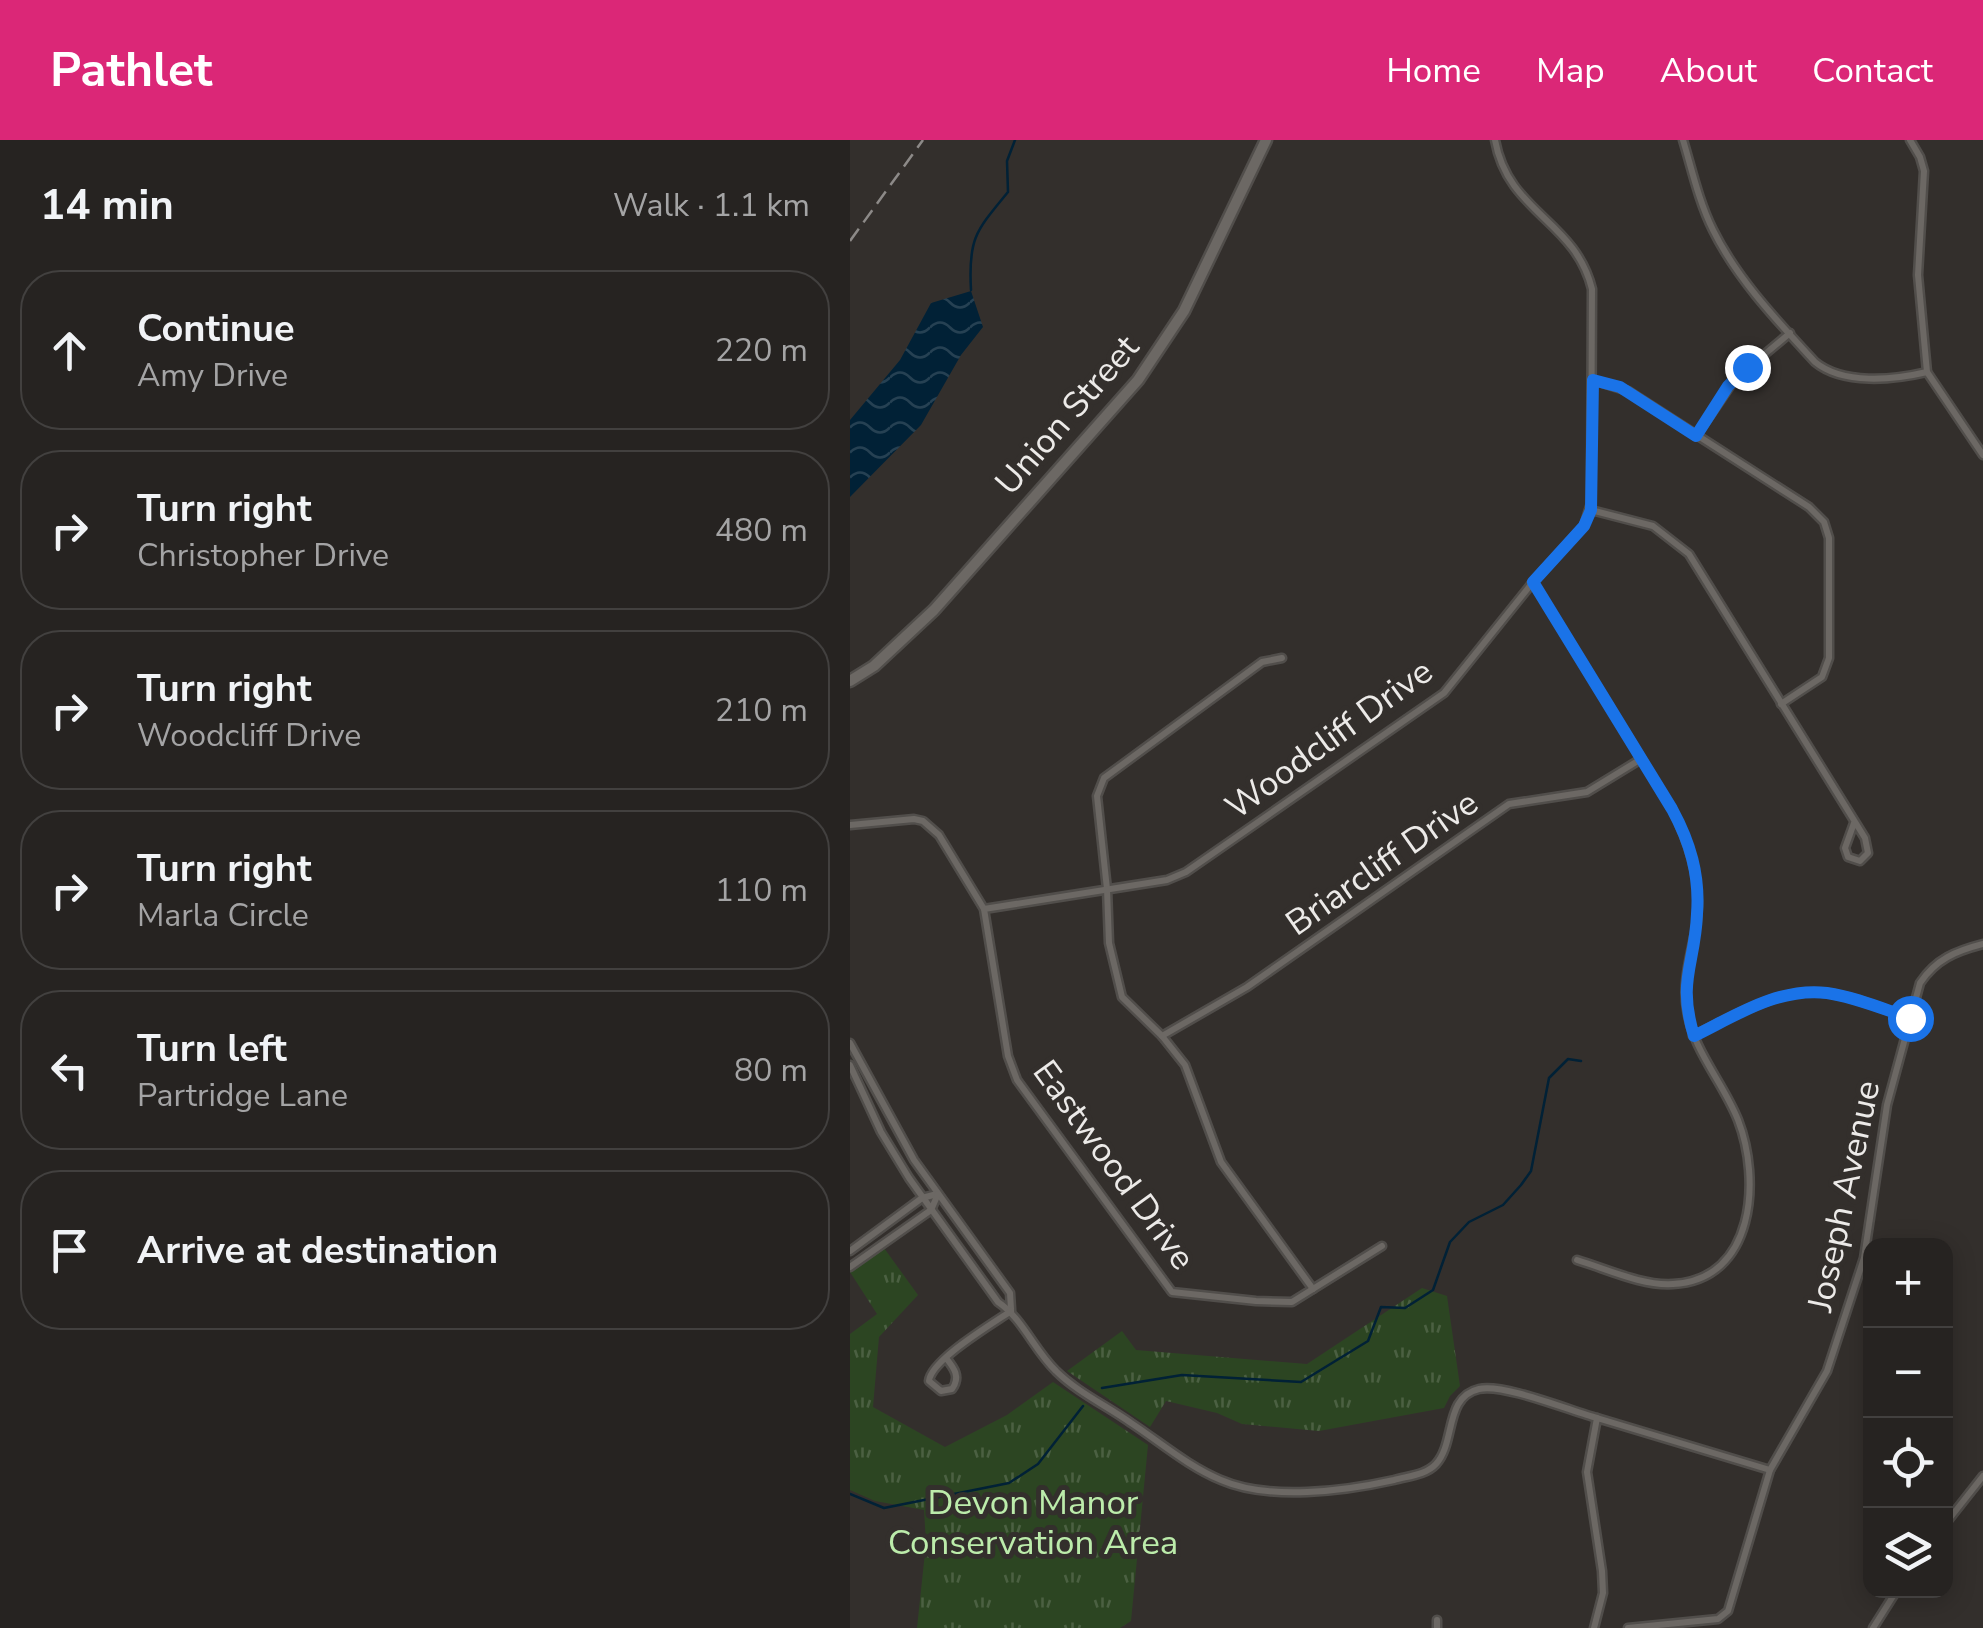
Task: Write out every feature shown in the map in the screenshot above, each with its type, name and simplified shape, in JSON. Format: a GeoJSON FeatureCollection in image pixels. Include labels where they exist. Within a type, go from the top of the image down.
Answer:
{"type":"FeatureCollection","features":[{"type":"Feature","properties":{"kind":"main road","name":"Union Street"},"geometry":{"type":"LineString","coordinates":[[850,681],[874,666],[934,610],[1138,380],[1184,311],[1266,140]]}},
{"type":"Feature","properties":{"kind":"street"},"geometry":{"type":"LineString","coordinates":[[1495,140],[1502,168],[1516,191],[1566,237],[1588,273],[1594,306],[1591,510],[1644,522],[1682,546],[1781,704],[1854,823],[1869,848],[1860,860],[1848,857],[1845,848],[1854,823]]}},
{"type":"Feature","properties":{"kind":"street"},"geometry":{"type":"LineString","coordinates":[[1684,140],[1708,219],[1721,245],[1819,366],[1860,378],[1927,372]]}},
{"type":"Feature","properties":{"kind":"street"},"geometry":{"type":"LineString","coordinates":[[1910,140],[1924,171],[1918,275],[1927,372],[1983,455]]}},
{"type":"Feature","properties":{"kind":"street"},"geometry":{"type":"LineString","coordinates":[[1696,436],[1734,378],[1790,333]]}},
{"type":"Feature","properties":{"kind":"street"},"geometry":{"type":"LineString","coordinates":[[1593,380],[1620,387],[1820,516],[1828,532],[1828,665],[1814,684],[1781,704]]}},
{"type":"Feature","properties":{"kind":"street","name":"Woodcliff Drive"},"geometry":{"type":"LineString","coordinates":[[984,909],[1167,880],[1186,872],[1444,693],[1533,582],[1584,526],[1591,510]]}},
{"type":"Feature","properties":{"kind":"street"},"geometry":{"type":"LineString","coordinates":[[1533,582],[1678,821],[1696,876],[1696,923],[1685,981],[1686,1008],[1694,1036],[1743,1135],[1750,1188],[1748,1217],[1741,1237],[1712,1271],[1682,1283],[1662,1284],[1577,1260]]}},
{"type":"Feature","properties":{"kind":"street"},"geometry":{"type":"LineString","coordinates":[[1282,658],[1262,662],[1100,782],[1097,796],[1109,944],[1122,997],[1162,1036],[1185,1066],[1221,1162],[1313,1289]]}},
{"type":"Feature","properties":{"kind":"street","name":"Briarcliff Drive"},"geometry":{"type":"LineString","coordinates":[[1162,1036],[1248,987],[1509,804],[1587,792],[1642,759]]}},
{"type":"Feature","properties":{"kind":"street","name":"Eastwood Drive"},"geometry":{"type":"LineString","coordinates":[[850,824],[904,818],[923,821],[938,835],[984,909],[1012,1069],[1172,1292],[1292,1302],[1382,1246]]}},
{"type":"Feature","properties":{"kind":"street","name":"Joseph Avenue"},"geometry":{"type":"LineString","coordinates":[[1628,1628],[1724,1616],[1770,1470],[1827,1371],[1849,1308],[1864,1258],[1887,1105],[1920,984],[1930,969],[1947,956],[1983,944]]}},
{"type":"Feature","properties":{"kind":"street"},"geometry":{"type":"LineString","coordinates":[[1694,1036],[1765,1001],[1802,992],[1839,995],[1910,1018]]}},
{"type":"Feature","properties":{"kind":"street"},"geometry":{"type":"LineString","coordinates":[[850,1044],[914,1160],[1010,1294],[1011,1310]]}},
{"type":"Feature","properties":{"kind":"street"},"geometry":{"type":"LineString","coordinates":[[850,1064],[881,1132],[922,1198],[1040,1353],[1061,1376],[1205,1472],[1241,1486],[1329,1492],[1426,1472],[1440,1458],[1458,1403],[1481,1388],[1505,1391],[1770,1470]]}},
{"type":"Feature","properties":{"kind":"street"},"geometry":{"type":"LineString","coordinates":[[850,1251],[922,1198],[938,1194]]}},
{"type":"Feature","properties":{"kind":"street"},"geometry":{"type":"LineString","coordinates":[[850,1267],[931,1210],[938,1194]]}},
{"type":"Feature","properties":{"kind":"street"},"geometry":{"type":"LineString","coordinates":[[946,1358],[956,1371],[956,1381],[952,1388],[940,1391],[932,1386],[932,1368],[1011,1310]]}},
{"type":"Feature","properties":{"kind":"street"},"geometry":{"type":"LineString","coordinates":[[1594,1628],[1602,1593],[1602,1571],[1588,1472],[1597,1418]]}},
{"type":"Feature","properties":{"kind":"street"},"geometry":{"type":"LineString","coordinates":[[1953,1514],[1983,1476]]}},
{"type":"Feature","properties":{"kind":"street"},"geometry":{"type":"LineString","coordinates":[[1873,1628],[1892,1598]]}},
{"type":"Feature","properties":{"kind":"green space","name":"Devon Manor Conservation Area"},"geometry":{"type":"Polygon","coordinates":[[[884,1248],[918,1295],[879,1337],[873,1407],[945,1447],[1007,1415],[1053,1382],[1148,1445],[1131,1621],[1120,1628],[917,1628],[926,1543],[924,1510],[875,1501],[850,1490],[850,1334],[877,1314],[850,1272],[884,1248]]]}},
{"type":"Feature","properties":{"kind":"green space","name":"Devon Manor Conservation Area"},"geometry":{"type":"Polygon","coordinates":[[[1422,1288],[1447,1296],[1460,1386],[1444,1408],[1319,1431],[1242,1424],[1217,1413],[1166,1401],[1150,1427],[1067,1371],[1122,1331],[1136,1350],[1307,1364],[1422,1288]]]}},
{"type":"Feature","properties":{"kind":"water"},"geometry":{"type":"Polygon","coordinates":[[[971,291],[983,327],[961,355],[921,425],[850,497],[850,420],[900,360],[931,303],[971,291]]]}},
{"type":"Feature","properties":{"kind":"waterway"},"geometry":{"type":"LineString","coordinates":[[971,290],[973,246],[981,226],[1008,192],[1007,161],[1015,140]]}},
{"type":"Feature","properties":{"kind":"waterway"},"geometry":{"type":"LineString","coordinates":[[1102,1388],[1182,1375],[1301,1382],[1368,1341],[1381,1307],[1405,1308],[1433,1290],[1450,1242],[1469,1222],[1503,1205],[1521,1185],[1531,1171],[1549,1078],[1568,1059],[1581,1061]]}},
{"type":"Feature","properties":{"kind":"waterway"},"geometry":{"type":"LineString","coordinates":[[850,1494],[884,1508],[1009,1483],[1038,1464],[1083,1406]]}},
{"type":"Feature","properties":{"kind":"railway"},"geometry":{"type":"LineString","coordinates":[[850,241],[923,140]]}},
{"type":"Feature","properties":{"kind":"route"},"geometry":{"type":"LineString","coordinates":[[1747,367],[1728,386],[1696,436],[1620,387],[1593,380],[1591,510],[1584,526],[1533,582],[1672,809],[1690,848],[1698,913],[1686,970],[1685,997],[1694,1036],[1765,1001],[1802,992],[1839,995],[1910,1018]]}}]}
